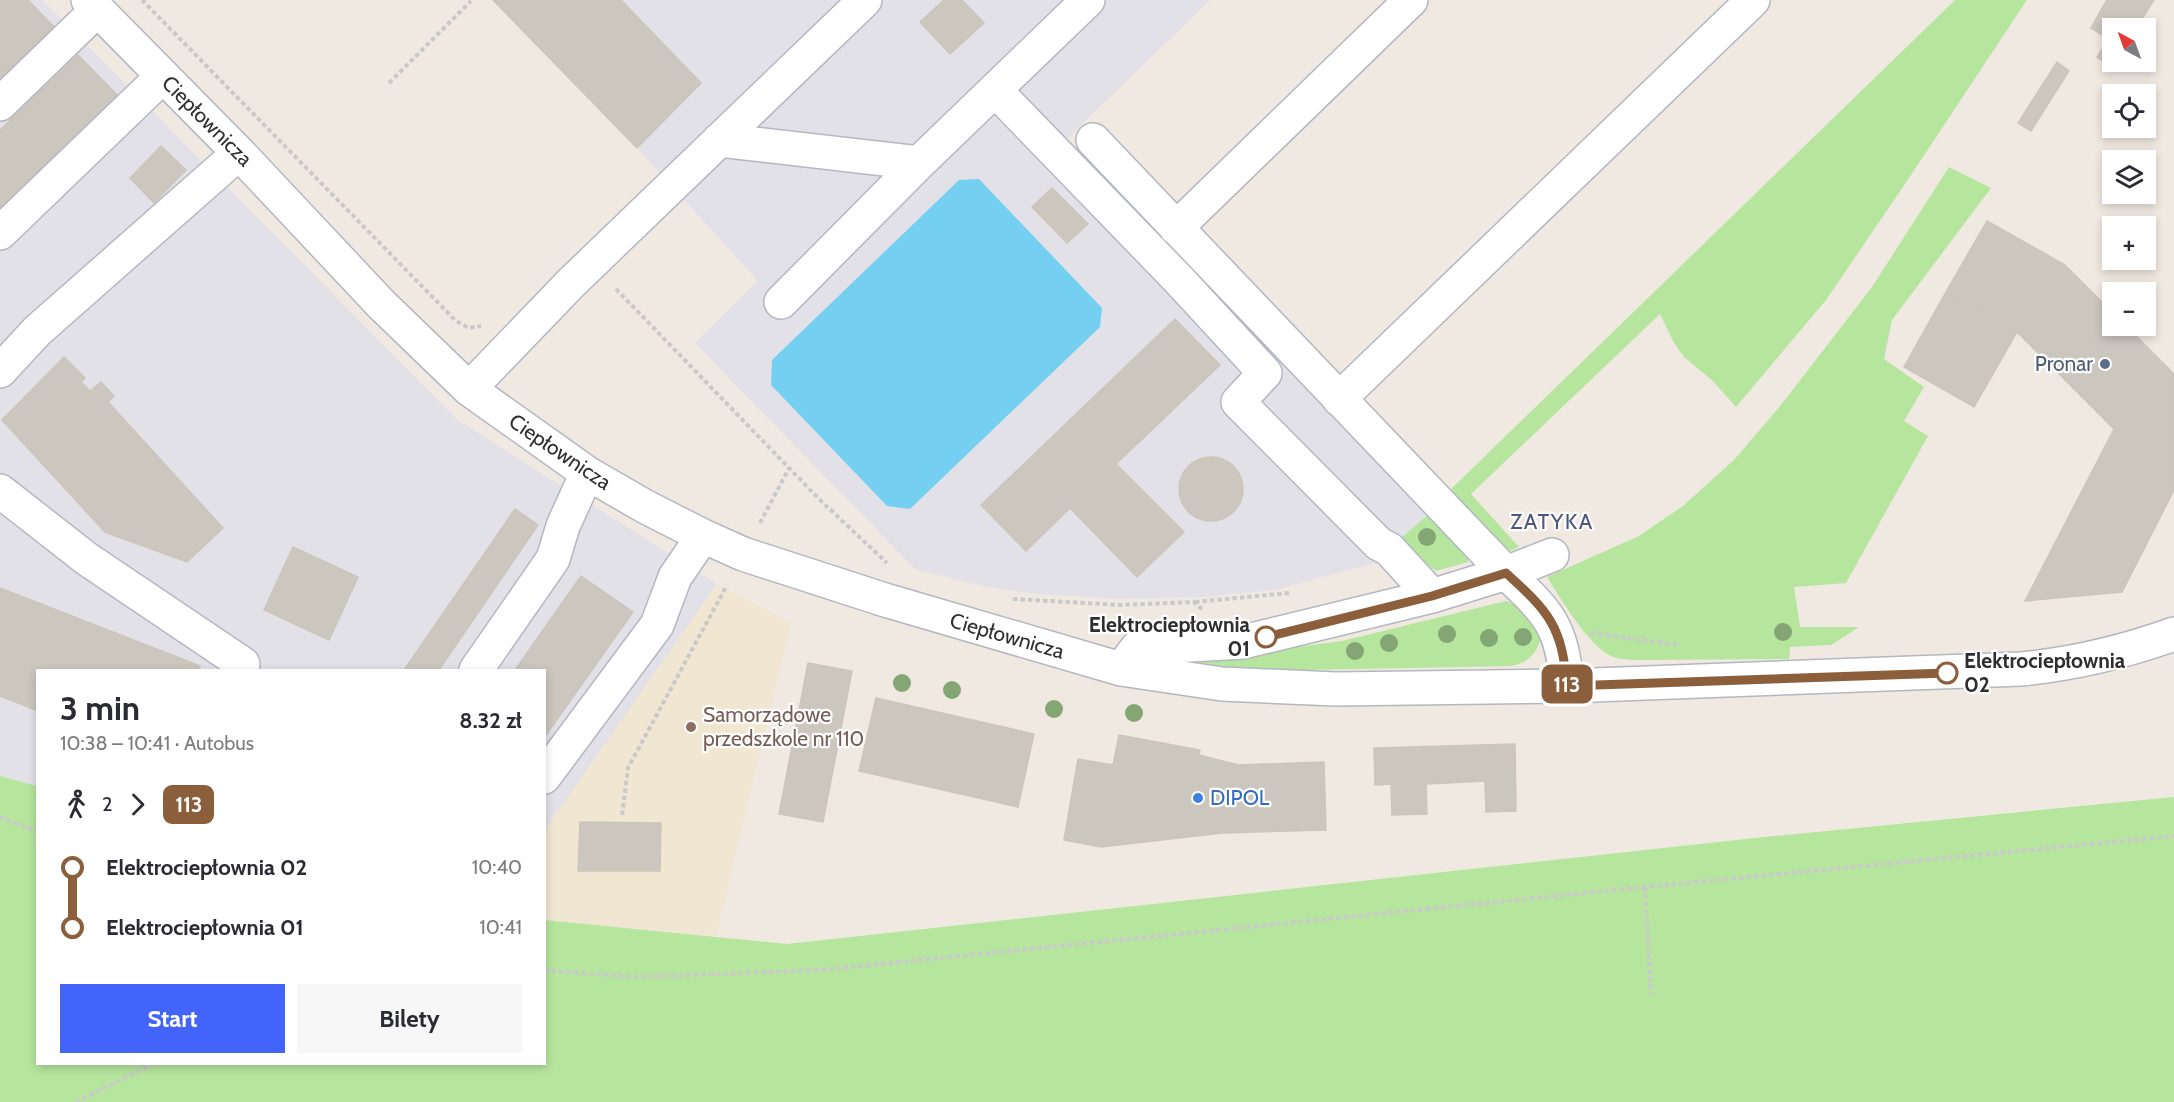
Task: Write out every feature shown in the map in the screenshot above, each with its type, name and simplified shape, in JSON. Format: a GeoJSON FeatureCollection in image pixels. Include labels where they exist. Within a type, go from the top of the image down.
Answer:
{"type":"FeatureCollection","features":[{"type":"Feature","properties":{"kind":"street"},"geometry":{"type":"LineString","coordinates":[[470,389],[592,264],[865,0]]}},
{"type":"Feature","properties":{"kind":"street"},"geometry":{"type":"LineString","coordinates":[[781,302],[1088,0]]}},
{"type":"Feature","properties":{"kind":"street"},"geometry":{"type":"LineString","coordinates":[[1176,228],[1411,0]]}},
{"type":"Feature","properties":{"kind":"street"},"geometry":{"type":"LineString","coordinates":[[1339,399],[1753,0]]}},
{"type":"Feature","properties":{"kind":"street"},"geometry":{"type":"LineString","coordinates":[[0,104],[92,5]]}},
{"type":"Feature","properties":{"kind":"street","name":"Ciepłownicza"},"geometry":{"type":"LineString","coordinates":[[92,5],[239,153],[381,304],[470,389],[587,473],[703,536],[743,554],[885,600],[1120,669],[1222,684],[1335,689],[1567,686],[2021,669],[2055,666],[2096,657],[2137,647],[2174,634]]}},
{"type":"Feature","properties":{"kind":"street"},"geometry":{"type":"LineString","coordinates":[[0,233],[164,76]]}},
{"type":"Feature","properties":{"kind":"street"},"geometry":{"type":"LineString","coordinates":[[995,90],[1265,373],[1238,402],[1379,544],[1389,549],[1432,596]]}},
{"type":"Feature","properties":{"kind":"street"},"geometry":{"type":"LineString","coordinates":[[719,140],[920,163]]}},
{"type":"Feature","properties":{"kind":"street"},"geometry":{"type":"LineString","coordinates":[[1093,140],[1532,598],[1552,622],[1558,635],[1565,658],[1567,686]]}},
{"type":"Feature","properties":{"kind":"street"},"geometry":{"type":"LineString","coordinates":[[0,371],[38,330],[239,153]]}},
{"type":"Feature","properties":{"kind":"street"},"geometry":{"type":"LineString","coordinates":[[477,669],[553,559],[563,526],[587,473]]}},
{"type":"Feature","properties":{"kind":"street"},"geometry":{"type":"LineString","coordinates":[[0,491],[87,559],[243,664]]}},
{"type":"Feature","properties":{"kind":"street"},"geometry":{"type":"LineString","coordinates":[[546,774],[657,625],[675,577],[703,536]]}},
{"type":"Feature","properties":{"kind":"street"},"geometry":{"type":"LineString","coordinates":[[1120,669],[1137,648],[1243,642],[1432,596],[1506,573],[1552,555]]}},
{"type":"Feature","properties":{"kind":"path"},"geometry":{"type":"LineString","coordinates":[[142,0],[456,321],[469,328],[486,325]]}},
{"type":"Feature","properties":{"kind":"path"},"geometry":{"type":"LineString","coordinates":[[388,83],[471,1]]}},
{"type":"Feature","properties":{"kind":"path"},"geometry":{"type":"LineString","coordinates":[[592,264],[789,468],[892,567]]}},
{"type":"Feature","properties":{"kind":"path"},"geometry":{"type":"LineString","coordinates":[[622,815],[628,768],[789,468]]}},
{"type":"Feature","properties":{"kind":"path"},"geometry":{"type":"LineString","coordinates":[[1006,599],[1120,605],[1194,602],[1293,592]]}},
{"type":"Feature","properties":{"kind":"path"},"geometry":{"type":"LineString","coordinates":[[1194,602],[1243,642]]}},
{"type":"Feature","properties":{"kind":"path"},"geometry":{"type":"LineString","coordinates":[[1558,635],[1594,633],[1688,648]]}},
{"type":"Feature","properties":{"kind":"path"},"geometry":{"type":"LineString","coordinates":[[0,818],[36,831]]}},
{"type":"Feature","properties":{"kind":"path"},"geometry":{"type":"LineString","coordinates":[[546,970],[635,977],[822,970],[2174,836]]}},
{"type":"Feature","properties":{"kind":"path"},"geometry":{"type":"LineString","coordinates":[[1646,887],[1651,994]]}},
{"type":"Feature","properties":{"kind":"path"},"geometry":{"type":"LineString","coordinates":[[76,1102],[151,1065]]}},
{"type":"Feature","properties":{"kind":"shaded area"},"geometry":{"type":"Polygon","coordinates":[[[0,0],[42,0],[459,421],[717,584],[546,829],[546,669],[36,669],[36,786],[0,776],[0,0]]]}},
{"type":"Feature","properties":{"kind":"shaded area"},"geometry":{"type":"Polygon","coordinates":[[[493,0],[1210,0],[1066,140],[1430,514],[1375,563],[1275,590],[1203,597],[1119,599],[1038,594],[987,587],[915,569],[695,343],[758,281],[637,148],[493,0]]]}},
{"type":"Feature","properties":{"kind":"shaded area","name":"Samorządowe przedszkole nr 110"},"geometry":{"type":"Polygon","coordinates":[[[717,584],[791,623],[716,936],[546,920],[546,829],[717,584]]]}},
{"type":"Feature","properties":{"kind":"green space"},"geometry":{"type":"Polygon","coordinates":[[[1955,0],[2027,0],[1826,300],[1736,407],[1713,381],[1684,357],[1673,341],[1660,314],[1471,494],[1519,547],[1502,550],[1446,494],[1955,0]]]}},
{"type":"Feature","properties":{"kind":"green space"},"geometry":{"type":"Polygon","coordinates":[[[1949,167],[1991,188],[1892,320],[1884,359],[1924,387],[1904,421],[1928,436],[1846,583],[1794,587],[1800,627],[1859,627],[1831,645],[1790,647],[1789,659],[1632,660],[1613,657],[1604,652],[1576,622],[1547,577],[1639,536],[1683,506],[1734,460],[1781,405],[1872,287],[1949,167]]]}},
{"type":"Feature","properties":{"kind":"green space"},"geometry":{"type":"Polygon","coordinates":[[[1431,512],[1469,555],[1468,562],[1436,571],[1399,540],[1431,512]]]}},
{"type":"Feature","properties":{"kind":"green space"},"geometry":{"type":"Polygon","coordinates":[[[1506,601],[1521,607],[1541,636],[1535,652],[1527,660],[1511,666],[1262,671],[1204,664],[1198,660],[1342,641],[1506,601]]]}},
{"type":"Feature","properties":{"kind":"green space"},"geometry":{"type":"Polygon","coordinates":[[[0,776],[36,786],[36,1065],[546,1065],[546,920],[787,944],[1764,837],[2174,797],[2174,1102],[0,1102],[0,776]]]}},
{"type":"Feature","properties":{"kind":"water"},"geometry":{"type":"Polygon","coordinates":[[[979,179],[1102,308],[1100,327],[910,509],[887,506],[771,385],[772,360],[959,180],[979,179]]]}},
{"type":"Feature","properties":{"kind":"building"},"geometry":{"type":"Polygon","coordinates":[[[0,0],[28,0],[54,27],[0,79],[0,0]]]}},
{"type":"Feature","properties":{"kind":"building"},"geometry":{"type":"Polygon","coordinates":[[[493,0],[621,0],[701,83],[637,148],[493,0]]]}},
{"type":"Feature","properties":{"kind":"building"},"geometry":{"type":"Polygon","coordinates":[[[944,0],[962,0],[984,23],[950,54],[920,22],[944,0]]]}},
{"type":"Feature","properties":{"kind":"building"},"geometry":{"type":"Polygon","coordinates":[[[2107,0],[2154,0],[2142,18],[2114,18],[2101,10],[2107,0]]]}},
{"type":"Feature","properties":{"kind":"building"},"geometry":{"type":"Polygon","coordinates":[[[2101,10],[2114,18],[2102,18],[2102,35],[2091,28],[2101,10]]]}},
{"type":"Feature","properties":{"kind":"building"},"geometry":{"type":"Polygon","coordinates":[[[2102,50],[2102,60],[2097,57],[2102,50]]]}},
{"type":"Feature","properties":{"kind":"building"},"geometry":{"type":"Polygon","coordinates":[[[78,55],[121,99],[0,217],[0,130],[78,55]]]}},
{"type":"Feature","properties":{"kind":"building"},"geometry":{"type":"Polygon","coordinates":[[[2057,62],[2069,71],[2031,131],[2018,123],[2057,62]]]}},
{"type":"Feature","properties":{"kind":"building"},"geometry":{"type":"Polygon","coordinates":[[[161,146],[186,170],[154,203],[130,178],[161,146]]]}},
{"type":"Feature","properties":{"kind":"building"},"geometry":{"type":"Polygon","coordinates":[[[1052,188],[1088,224],[1067,243],[1032,207],[1052,188]]]}},
{"type":"Feature","properties":{"kind":"building"},"geometry":{"type":"Polygon","coordinates":[[[1987,221],[2065,265],[2102,302],[2102,336],[2136,336],[2174,374],[2174,490],[2122,592],[2025,601],[2114,429],[2017,332],[1946,292],[1987,221]]]}},
{"type":"Feature","properties":{"kind":"building"},"geometry":{"type":"Polygon","coordinates":[[[1946,292],[2017,332],[1974,407],[1904,367],[1946,292]]]}},
{"type":"Feature","properties":{"kind":"building"},"geometry":{"type":"Polygon","coordinates":[[[1175,319],[1220,365],[1116,464],[1184,532],[1137,577],[1070,508],[1026,551],[981,505],[1175,319]]]}},
{"type":"Feature","properties":{"kind":"building"},"geometry":{"type":"Polygon","coordinates":[[[64,357],[85,378],[81,382],[90,391],[101,382],[114,396],[108,402],[223,528],[187,562],[105,532],[2,420],[64,357]]]}},
{"type":"Feature","properties":{"kind":"building"},"geometry":{"type":"Polygon","coordinates":[[[1211,457],[1229,463],[1237,471],[1243,489],[1237,507],[1229,515],[1211,521],[1193,515],[1185,507],[1179,489],[1185,471],[1193,463],[1211,457]]]}},
{"type":"Feature","properties":{"kind":"building"},"geometry":{"type":"Polygon","coordinates":[[[515,509],[538,525],[440,669],[405,669],[515,509]]]}},
{"type":"Feature","properties":{"kind":"building"},"geometry":{"type":"Polygon","coordinates":[[[293,547],[358,577],[329,640],[264,610],[293,547]]]}},
{"type":"Feature","properties":{"kind":"building"},"geometry":{"type":"Polygon","coordinates":[[[581,576],[633,612],[546,735],[546,669],[516,669],[581,576]]]}},
{"type":"Feature","properties":{"kind":"building"},"geometry":{"type":"Polygon","coordinates":[[[0,588],[200,666],[198,669],[36,669],[36,710],[0,696],[0,588]]]}},
{"type":"Feature","properties":{"kind":"building"},"geometry":{"type":"Polygon","coordinates":[[[808,663],[852,671],[823,822],[779,814],[808,663]]]}},
{"type":"Feature","properties":{"kind":"building"},"geometry":{"type":"Polygon","coordinates":[[[876,698],[1034,734],[1018,807],[859,771],[876,698]]]}},
{"type":"Feature","properties":{"kind":"building","name":"DIPOL"},"geometry":{"type":"Polygon","coordinates":[[[1119,735],[1200,750],[1199,755],[1238,765],[1324,762],[1326,830],[1222,833],[1101,847],[1064,840],[1078,759],[1113,765],[1119,735]]]}},
{"type":"Feature","properties":{"kind":"building"},"geometry":{"type":"Polygon","coordinates":[[[1515,744],[1516,811],[1486,812],[1485,781],[1426,784],[1427,814],[1392,815],[1391,784],[1375,785],[1374,748],[1515,744]]]}},
{"type":"Feature","properties":{"kind":"building"},"geometry":{"type":"Polygon","coordinates":[[[580,822],[661,823],[660,871],[578,871],[580,822]]]}},
{"type":"Feature","properties":{"kind":"bus line","name":"113"},"geometry":{"type":"LineString","coordinates":[[1266,637],[1432,596],[1506,573],[1532,598],[1552,622],[1565,658],[1567,686],[1947,673]]}},
{"type":"Feature","properties":{"kind":"place","name":"Pronar"},"geometry":{"type":"Point","coordinates":[2105,364]}},
{"type":"Feature","properties":{"kind":"place","name":"Elektrociepłownia 01"},"geometry":{"type":"Point","coordinates":[1266,637]}},
{"type":"Feature","properties":{"kind":"place","name":"Elektrociepłownia 02"},"geometry":{"type":"Point","coordinates":[1947,673]}},
{"type":"Feature","properties":{"kind":"place","name":"Samorządowe przedszkole nr 110"},"geometry":{"type":"Point","coordinates":[691,727]}},
{"type":"Feature","properties":{"kind":"place","name":"DIPOL"},"geometry":{"type":"Point","coordinates":[1198,798]}},
{"type":"Feature","properties":{"kind":"district","name":"ZATYKA"},"geometry":{"type":"Point","coordinates":[1552,521]}}]}
